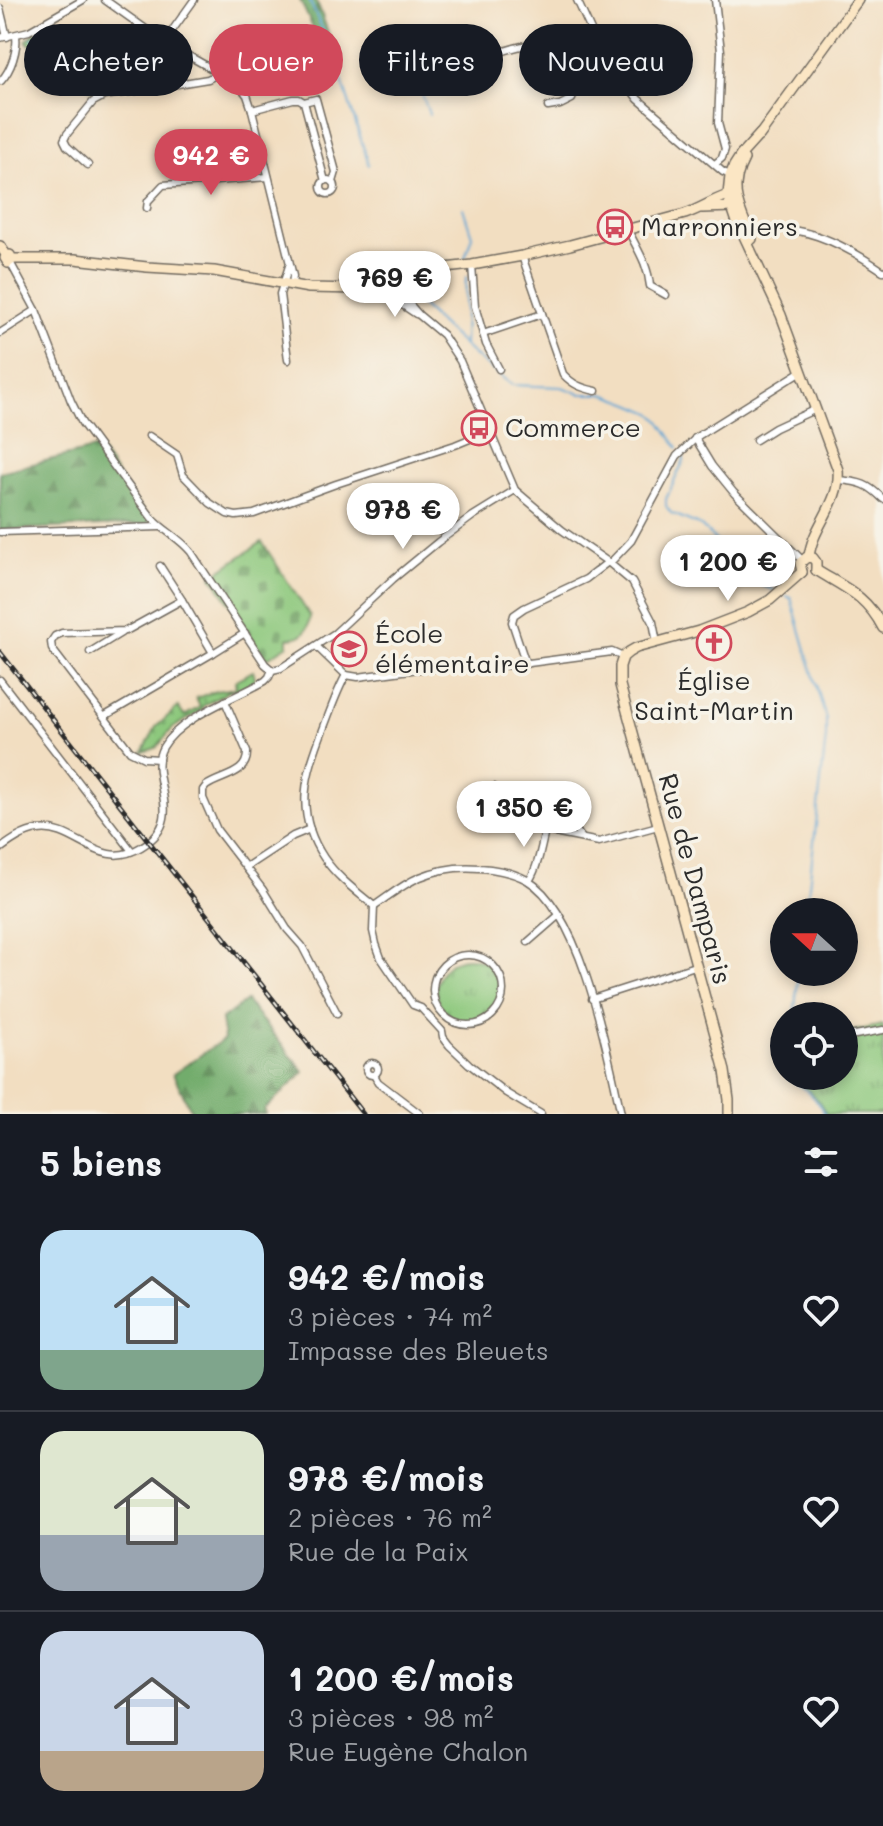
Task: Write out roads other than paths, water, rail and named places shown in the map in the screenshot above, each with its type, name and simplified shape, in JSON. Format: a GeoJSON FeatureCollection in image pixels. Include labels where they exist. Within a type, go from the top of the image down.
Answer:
{"type":"FeatureCollection","features":[{"type":"Feature","properties":{"kind":"main road"},"geometry":{"type":"LineString","coordinates":[[802,572],[800,568],[813,537],[834,498],[839,480],[838,470],[776,303],[735,207],[733,177],[760,134],[858,0]]}},
{"type":"Feature","properties":{"kind":"main road"},"geometry":{"type":"LineString","coordinates":[[702,208],[707,203],[732,194]]}},
{"type":"Feature","properties":{"kind":"main road"},"geometry":{"type":"LineString","coordinates":[[359,289],[387,281],[400,273],[522,256],[702,208],[735,207]]}},
{"type":"Feature","properties":{"kind":"main road"},"geometry":{"type":"LineString","coordinates":[[0,246],[10,258],[75,259],[214,271],[289,281],[309,288],[392,292]]}},
{"type":"Feature","properties":{"kind":"main road"},"geometry":{"type":"LineString","coordinates":[[392,292],[411,273]]}},
{"type":"Feature","properties":{"kind":"main road"},"geometry":{"type":"LineString","coordinates":[[387,281],[395,283],[392,292]]}},
{"type":"Feature","properties":{"kind":"main road"},"geometry":{"type":"LineString","coordinates":[[805,559],[816,562],[816,570]]}},
{"type":"Feature","properties":{"kind":"main road"},"geometry":{"type":"LineString","coordinates":[[802,572],[811,574],[816,570]]}},
{"type":"Feature","properties":{"kind":"main road"},"geometry":{"type":"LineString","coordinates":[[816,570],[860,597],[872,608],[883,628]]}},
{"type":"Feature","properties":{"kind":"main road"},"geometry":{"type":"LineString","coordinates":[[623,657],[636,648],[699,631],[748,612],[770,600],[802,572]]}},
{"type":"Feature","properties":{"kind":"main road","name":"Rue de Damparis"},"geometry":{"type":"LineString","coordinates":[[623,657],[620,685],[725,1071],[729,1114]]}},
{"type":"Feature","properties":{"kind":"street"},"geometry":{"type":"LineString","coordinates":[[0,8],[4,38],[29,31],[83,0]]}},
{"type":"Feature","properties":{"kind":"street"},"geometry":{"type":"LineString","coordinates":[[106,0],[139,24]]}},
{"type":"Feature","properties":{"kind":"street"},"geometry":{"type":"LineString","coordinates":[[177,24],[194,0]]}},
{"type":"Feature","properties":{"kind":"street"},"geometry":{"type":"LineString","coordinates":[[577,0],[588,24]]}},
{"type":"Feature","properties":{"kind":"street"},"geometry":{"type":"LineString","coordinates":[[715,0],[721,51],[718,123],[725,149],[722,158],[715,164]]}},
{"type":"Feature","properties":{"kind":"street"},"geometry":{"type":"LineString","coordinates":[[1,81],[16,50],[16,35]]}},
{"type":"Feature","properties":{"kind":"street"},"geometry":{"type":"LineString","coordinates":[[88,165],[64,140],[96,99],[209,78]]}},
{"type":"Feature","properties":{"kind":"street"},"geometry":{"type":"LineString","coordinates":[[247,96],[290,263],[289,281],[280,294],[288,360]]}},
{"type":"Feature","properties":{"kind":"street"},"geometry":{"type":"LineString","coordinates":[[548,107],[560,105],[574,96]]}},
{"type":"Feature","properties":{"kind":"street"},"geometry":{"type":"LineString","coordinates":[[636,96],[733,177]]}},
{"type":"Feature","properties":{"kind":"street"},"geometry":{"type":"LineString","coordinates":[[252,110],[293,99],[304,102],[329,181],[336,172],[316,99],[304,102]]}},
{"type":"Feature","properties":{"kind":"street"},"geometry":{"type":"LineString","coordinates":[[147,208],[148,201],[163,185],[268,177]]}},
{"type":"Feature","properties":{"kind":"street"},"geometry":{"type":"LineString","coordinates":[[746,232],[778,227],[805,231],[857,253],[883,271]]}},
{"type":"Feature","properties":{"kind":"street"},"geometry":{"type":"LineString","coordinates":[[628,230],[642,255],[650,286],[666,295]]}},
{"type":"Feature","properties":{"kind":"street"},"geometry":{"type":"LineString","coordinates":[[522,256],[563,374],[581,388],[596,391]]}},
{"type":"Feature","properties":{"kind":"street"},"geometry":{"type":"LineString","coordinates":[[10,258],[16,275]]}},
{"type":"Feature","properties":{"kind":"street"},"geometry":{"type":"LineString","coordinates":[[10,258],[36,310],[82,423],[161,527],[187,547],[272,670],[278,670],[335,633],[428,549],[515,490]]}},
{"type":"Feature","properties":{"kind":"street"},"geometry":{"type":"LineString","coordinates":[[289,281],[290,263]]}},
{"type":"Feature","properties":{"kind":"street"},"geometry":{"type":"LineString","coordinates":[[472,265],[475,306],[486,344],[499,369]]}},
{"type":"Feature","properties":{"kind":"street"},"geometry":{"type":"LineString","coordinates":[[392,292],[443,335],[460,361],[515,490],[635,586],[653,622],[657,643]]}},
{"type":"Feature","properties":{"kind":"street"},"geometry":{"type":"LineString","coordinates":[[0,333],[36,310]]}},
{"type":"Feature","properties":{"kind":"street"},"geometry":{"type":"LineString","coordinates":[[483,334],[542,314]]}},
{"type":"Feature","properties":{"kind":"street"},"geometry":{"type":"LineString","coordinates":[[526,664],[512,622],[514,615],[586,579],[609,563],[631,541],[677,456],[695,438],[802,371]]}},
{"type":"Feature","properties":{"kind":"street"},"geometry":{"type":"LineString","coordinates":[[756,440],[816,409]]}},
{"type":"Feature","properties":{"kind":"street"},"geometry":{"type":"LineString","coordinates":[[149,436],[177,455],[183,475],[210,503],[236,516],[254,514],[489,431]]}},
{"type":"Feature","properties":{"kind":"street"},"geometry":{"type":"LineString","coordinates":[[695,438],[734,493],[805,559]]}},
{"type":"Feature","properties":{"kind":"street"},"geometry":{"type":"LineString","coordinates":[[839,480],[860,482],[871,487],[883,499]]}},
{"type":"Feature","properties":{"kind":"street"},"geometry":{"type":"LineString","coordinates":[[0,532],[161,527]]}},
{"type":"Feature","properties":{"kind":"street"},"geometry":{"type":"LineString","coordinates":[[160,566],[213,653]]}},
{"type":"Feature","properties":{"kind":"street"},"geometry":{"type":"LineString","coordinates":[[90,652],[182,600]]}},
{"type":"Feature","properties":{"kind":"street"},"geometry":{"type":"LineString","coordinates":[[124,631],[62,633],[51,642],[52,649],[130,751],[144,758],[159,759]]}},
{"type":"Feature","properties":{"kind":"street"},"geometry":{"type":"LineString","coordinates":[[105,716],[245,633]]}},
{"type":"Feature","properties":{"kind":"street"},"geometry":{"type":"LineString","coordinates":[[316,646],[346,675],[358,677],[418,669],[526,664],[612,652],[623,657]]}},
{"type":"Feature","properties":{"kind":"street"},"geometry":{"type":"LineString","coordinates":[[0,849],[24,834],[42,829],[56,831],[108,854],[121,855],[150,841],[161,827],[164,803],[159,759],[161,750],[174,733],[225,701],[265,681],[272,670]]}},
{"type":"Feature","properties":{"kind":"street"},"geometry":{"type":"LineString","coordinates":[[346,675],[309,769],[305,799],[310,829],[319,849],[331,867],[374,906]]}},
{"type":"Feature","properties":{"kind":"street"},"geometry":{"type":"LineString","coordinates":[[0,680],[132,851]]}},
{"type":"Feature","properties":{"kind":"street"},"geometry":{"type":"LineString","coordinates":[[225,701],[247,752],[247,759],[245,766],[239,770],[206,786],[203,798],[217,830],[302,946],[337,1013]]}},
{"type":"Feature","properties":{"kind":"street"},"geometry":{"type":"LineString","coordinates":[[494,787],[508,818],[546,830],[606,842],[658,826]]}},
{"type":"Feature","properties":{"kind":"street"},"geometry":{"type":"LineString","coordinates":[[536,790],[553,805],[563,808],[572,826],[584,839]]}},
{"type":"Feature","properties":{"kind":"street"},"geometry":{"type":"LineString","coordinates":[[529,881],[546,830],[547,814],[553,805]]}},
{"type":"Feature","properties":{"kind":"street"},"geometry":{"type":"LineString","coordinates":[[246,867],[293,836],[310,829]]}},
{"type":"Feature","properties":{"kind":"street"},"geometry":{"type":"LineString","coordinates":[[374,906],[422,876],[451,868],[486,868],[529,881],[559,915],[572,942],[592,999],[621,1114]]}},
{"type":"Feature","properties":{"kind":"street"},"geometry":{"type":"LineString","coordinates":[[374,906],[373,931],[381,958],[413,1005],[421,1008],[442,1031],[449,1045],[469,1064],[506,1093],[541,1114]]}},
{"type":"Feature","properties":{"kind":"street"},"geometry":{"type":"LineString","coordinates":[[528,942],[559,915]]}},
{"type":"Feature","properties":{"kind":"street"},"geometry":{"type":"LineString","coordinates":[[421,1008],[433,993],[439,971],[453,958],[463,955],[488,960],[500,975],[503,987],[499,1008],[474,1025],[452,1021],[441,1012],[433,993]]}},
{"type":"Feature","properties":{"kind":"street"},"geometry":{"type":"LineString","coordinates":[[592,999],[695,966]]}},
{"type":"Feature","properties":{"kind":"street"},"geometry":{"type":"LineString","coordinates":[[442,1031],[461,1024]]}},
{"type":"Feature","properties":{"kind":"street"},"geometry":{"type":"LineString","coordinates":[[858,1034],[883,1030]]}},
{"type":"Feature","properties":{"kind":"street"},"geometry":{"type":"LineString","coordinates":[[374,1075],[378,1082],[420,1114]]}},
{"type":"Feature","properties":{"kind":"waterway"},"geometry":{"type":"LineString","coordinates":[[309,0],[333,52],[369,165]]}},
{"type":"Feature","properties":{"kind":"waterway"},"geometry":{"type":"LineString","coordinates":[[423,96],[429,114]]}},
{"type":"Feature","properties":{"kind":"waterway"},"geometry":{"type":"LineString","coordinates":[[463,208],[472,236],[464,261]]}},
{"type":"Feature","properties":{"kind":"waterway"},"geometry":{"type":"LineString","coordinates":[[464,344],[466,277]]}},
{"type":"Feature","properties":{"kind":"waterway"},"geometry":{"type":"LineString","coordinates":[[412,279],[413,298],[476,357],[512,385],[562,387],[581,394],[604,394],[631,404],[652,413],[678,448]]}},
{"type":"Feature","properties":{"kind":"waterway"},"geometry":{"type":"LineString","coordinates":[[683,456],[666,506],[671,513],[701,526],[761,585],[774,590]]}},
{"type":"Feature","properties":{"kind":"waterway"},"geometry":{"type":"LineString","coordinates":[[786,596],[791,598],[826,719],[808,898]]}},
{"type":"Feature","properties":{"kind":"waterway"},"geometry":{"type":"LineString","coordinates":[[796,1002],[797,986]]}},
{"type":"Feature","properties":{"kind":"waterway"},"geometry":{"type":"LineString","coordinates":[[805,1090],[824,1114]]}},
{"type":"Feature","properties":{"kind":"railway"},"geometry":{"type":"LineString","coordinates":[[0,652],[363,1114]]}},
{"type":"Feature","properties":{"kind":"place","name":"Marronniers"},"geometry":{"type":"Point","coordinates":[615,227]}},
{"type":"Feature","properties":{"kind":"place","name":"Commerce"},"geometry":{"type":"Point","coordinates":[479,428]}},
{"type":"Feature","properties":{"kind":"place","name":"Église Saint-Martin"},"geometry":{"type":"Point","coordinates":[714,643]}},
{"type":"Feature","properties":{"kind":"place","name":"École élémentaire"},"geometry":{"type":"Point","coordinates":[349,649]}}]}
